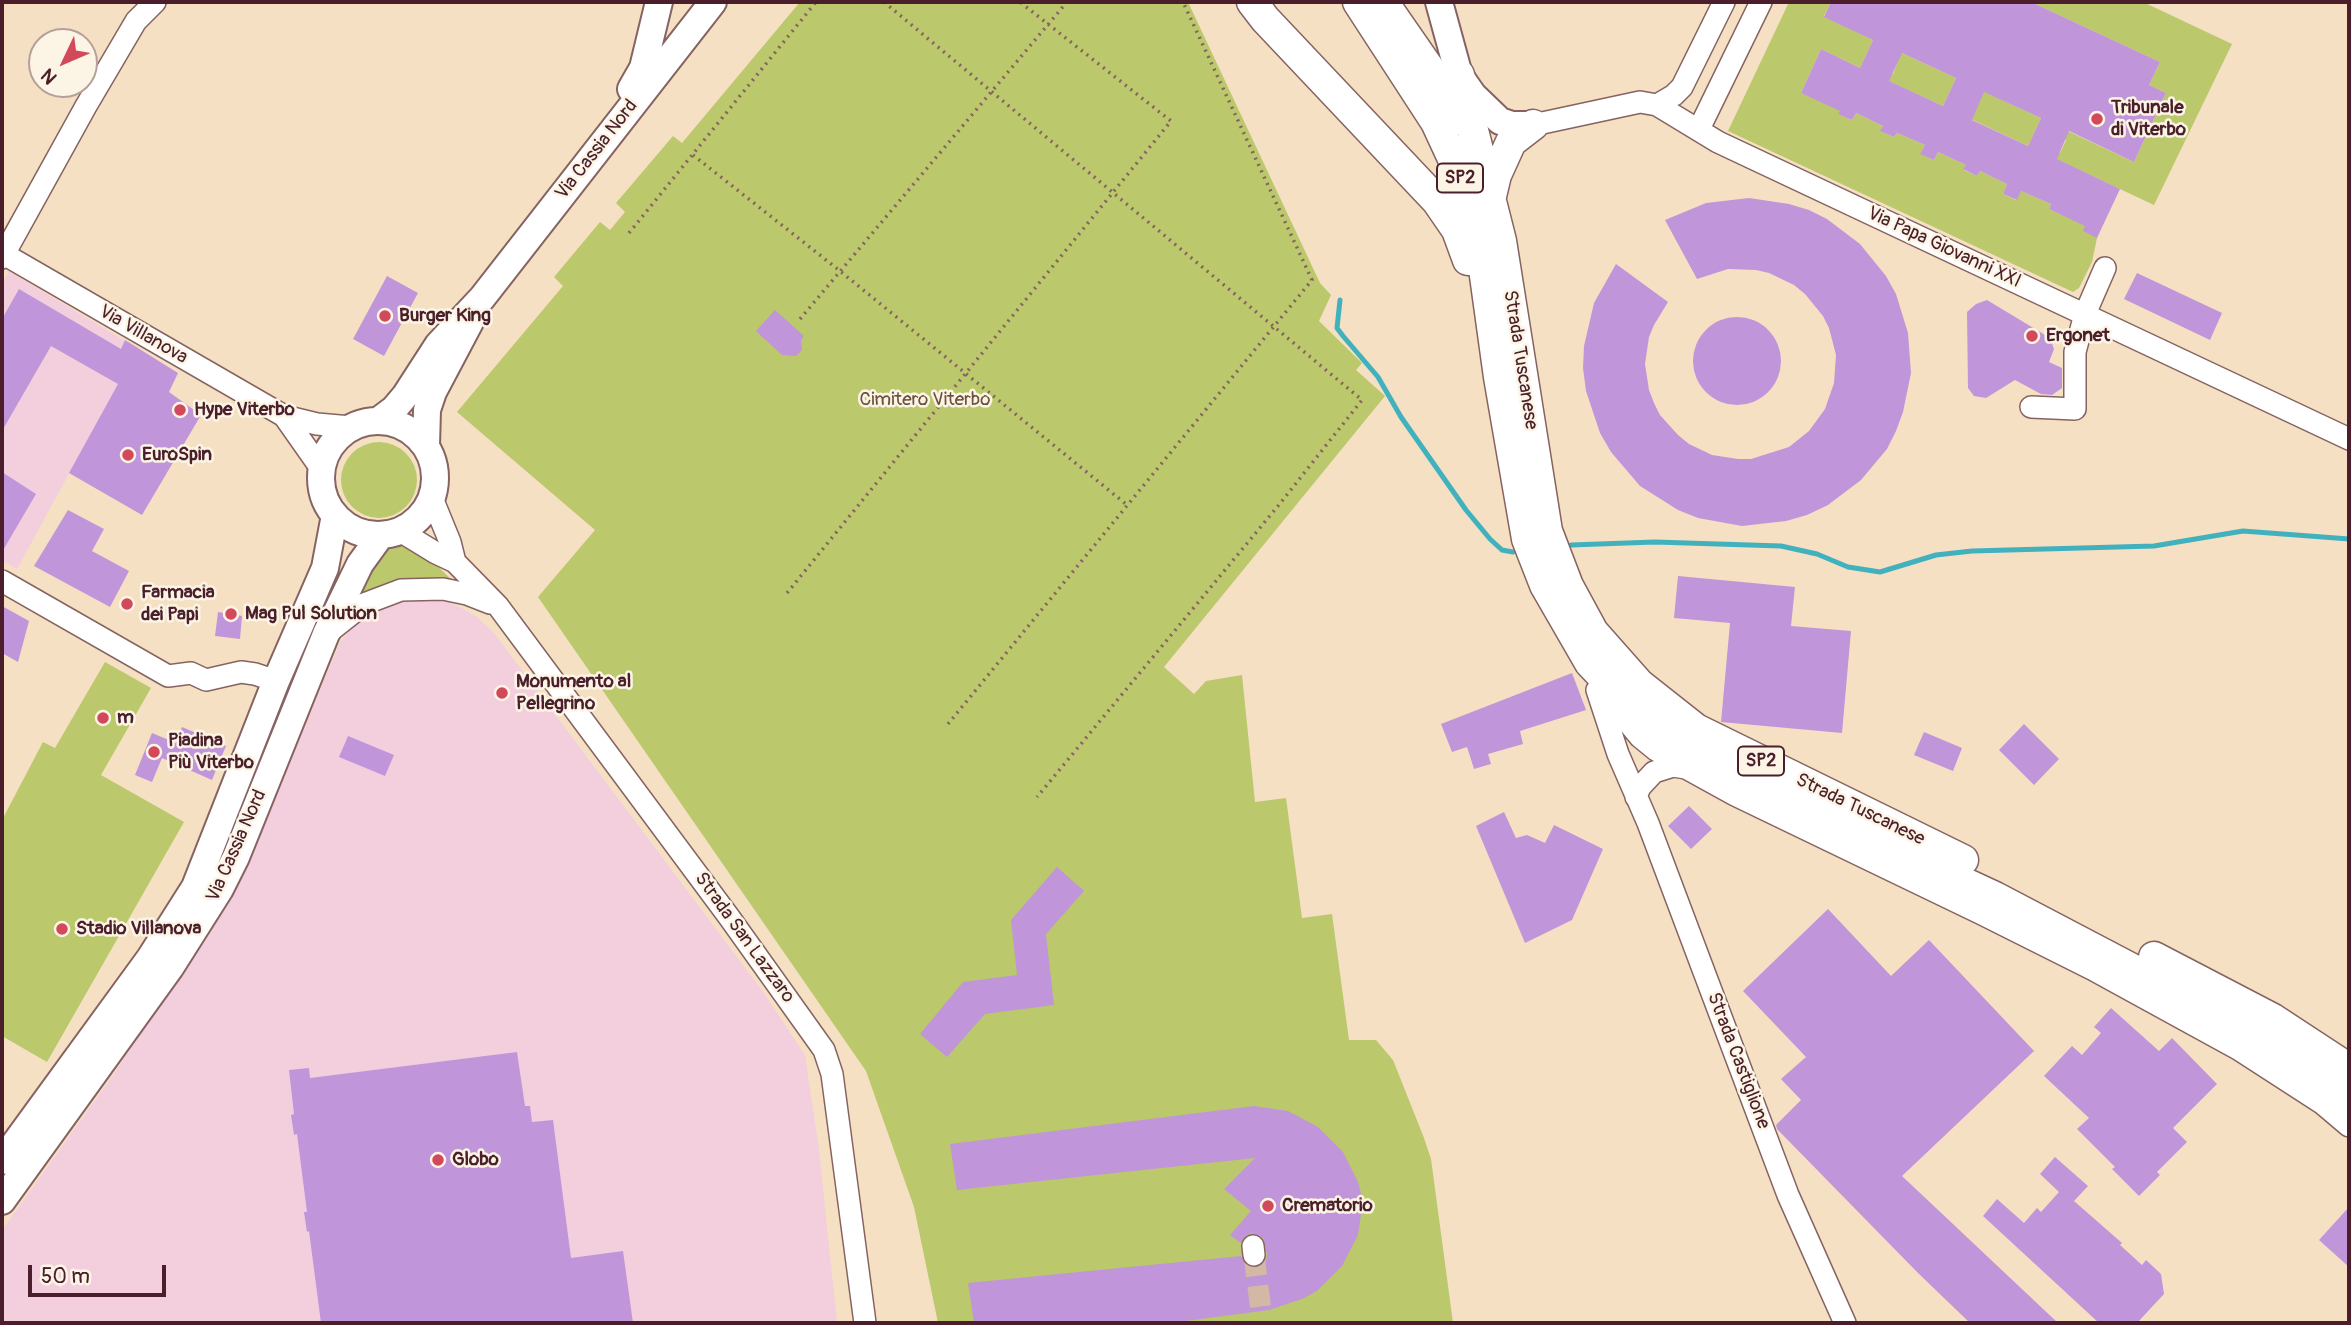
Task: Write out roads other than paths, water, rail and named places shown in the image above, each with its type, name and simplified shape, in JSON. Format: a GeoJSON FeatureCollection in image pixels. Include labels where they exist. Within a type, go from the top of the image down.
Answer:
{"type":"FeatureCollection","features":[{"type":"Feature","properties":{"kind":"highway"},"geometry":{"type":"LineString","coordinates":[[1252,2],[1437,201],[1457,230],[1468,260],[1499,377]]}},
{"type":"Feature","properties":{"kind":"highway","name":"SP2"},"geometry":{"type":"LineString","coordinates":[[1357,2],[1436,122],[1455,163],[1482,254],[1499,377]]}},
{"type":"Feature","properties":{"kind":"highway","name":"SP2"},"geometry":{"type":"LineString","coordinates":[[1383,2],[1444,90],[1483,166]]}},
{"type":"Feature","properties":{"kind":"highway","name":"SP2"},"geometry":{"type":"LineString","coordinates":[[1459,75],[1483,166]]}},
{"type":"Feature","properties":{"kind":"highway"},"geometry":{"type":"LineString","coordinates":[[1491,196],[1496,174],[1511,142],[1532,125]]}},
{"type":"Feature","properties":{"kind":"highway","name":"Strada Tuscanese"},"geometry":{"type":"LineString","coordinates":[[1483,166],[1501,241],[1547,531],[1569,586],[1593,632],[1639,684],[1696,729],[2043,900],[2225,994],[2273,1019],[2349,1069]]}},
{"type":"Feature","properties":{"kind":"highway","name":"Strada Tuscanese"},"geometry":{"type":"LineString","coordinates":[[1499,377],[1527,539],[1545,585],[1593,675],[1626,709],[1736,777],[1995,897],[2197,1003],[2274,1046],[2349,1101]]}},
{"type":"Feature","properties":{"kind":"main road"},"geometry":{"type":"LineString","coordinates":[[596,150],[643,68],[659,2]]}},
{"type":"Feature","properties":{"kind":"main road"},"geometry":{"type":"LineString","coordinates":[[688,2],[706,2]]}},
{"type":"Feature","properties":{"kind":"main road","name":"Via Cassia Nord"},"geometry":{"type":"LineString","coordinates":[[351,428],[378,421],[394,409],[438,345],[482,298],[713,2]]}},
{"type":"Feature","properties":{"kind":"main road","name":"SP2"},"geometry":{"type":"LineString","coordinates":[[1439,2],[1459,75]]}},
{"type":"Feature","properties":{"kind":"main road"},"geometry":{"type":"LineString","coordinates":[[1459,75],[1473,95],[1500,121],[1512,125],[1532,125]]}},
{"type":"Feature","properties":{"kind":"main road","name":"Via Cassia Nord"},"geometry":{"type":"LineString","coordinates":[[16,1156],[170,968],[220,889],[236,857],[326,634],[360,564],[391,533],[413,523],[424,512],[432,498],[435,475],[426,446],[427,410],[433,391],[482,298]]}},
{"type":"Feature","properties":{"kind":"main road"},"geometry":{"type":"LineString","coordinates":[[378,421],[401,426],[426,446]]}},
{"type":"Feature","properties":{"kind":"main road"},"geometry":{"type":"LineString","coordinates":[[351,428],[335,440],[328,451],[322,470],[324,494],[335,515],[357,531],[391,533]]}},
{"type":"Feature","properties":{"kind":"main road","name":"Via Cassia Nord"},"geometry":{"type":"LineString","coordinates":[[2,1201],[16,1156],[195,887],[276,681],[325,568],[335,515]]}},
{"type":"Feature","properties":{"kind":"street"},"geometry":{"type":"LineString","coordinates":[[3,255],[136,21],[155,2]]}},
{"type":"Feature","properties":{"kind":"street"},"geometry":{"type":"LineString","coordinates":[[1532,125],[1640,102],[1657,105],[1674,95],[1682,88],[1724,2]]}},
{"type":"Feature","properties":{"kind":"street"},"geometry":{"type":"LineString","coordinates":[[1699,129],[1752,5]]}},
{"type":"Feature","properties":{"kind":"street","name":"Via Papa Giovanni XXI"},"geometry":{"type":"LineString","coordinates":[[1657,105],[1718,142],[2349,439]]}},
{"type":"Feature","properties":{"kind":"street","name":"Via Villanova"},"geometry":{"type":"LineString","coordinates":[[3,255],[284,416],[351,428]]}},
{"type":"Feature","properties":{"kind":"street"},"geometry":{"type":"LineString","coordinates":[[2031,407],[2075,409],[2075,352],[2085,314],[2105,268]]}},
{"type":"Feature","properties":{"kind":"street","name":"Via Villanova"},"geometry":{"type":"LineString","coordinates":[[284,416],[322,470]]}},
{"type":"Feature","properties":{"kind":"street","name":"Strada San Lazzaro"},"geometry":{"type":"LineString","coordinates":[[432,498],[450,542],[454,562]]}},
{"type":"Feature","properties":{"kind":"street","name":"Strada San Lazzaro"},"geometry":{"type":"LineString","coordinates":[[391,533],[454,562],[498,606],[824,1049],[832,1074],[864,1323]]}},
{"type":"Feature","properties":{"kind":"street"},"geometry":{"type":"LineString","coordinates":[[2,581],[167,676],[191,673],[206,680],[240,672],[276,681]]}},
{"type":"Feature","properties":{"kind":"street"},"geometry":{"type":"LineString","coordinates":[[326,634],[364,604],[401,590],[443,589],[467,594],[498,606]]}},
{"type":"Feature","properties":{"kind":"street","name":"Strada Castiglione"},"geometry":{"type":"LineString","coordinates":[[1593,675],[1615,745],[1648,823],[1788,1195],[1845,1323]]}},
{"type":"Feature","properties":{"kind":"street","name":"Strada Tuscanese"},"geometry":{"type":"LineString","coordinates":[[1626,709],[1625,721],[1640,737],[1686,768],[1735,795],[1982,914],[2238,1049],[2323,1104],[2349,1126]]}},
{"type":"Feature","properties":{"kind":"street"},"geometry":{"type":"LineString","coordinates":[[1636,797],[1647,778],[1654,772],[1673,766],[1686,768]]}},
{"type":"Feature","properties":{"kind":"waterway"},"geometry":{"type":"LineString","coordinates":[[1340,300],[1337,328],[1378,377],[1401,417],[1466,510],[1502,550],[1513,552]]}},
{"type":"Feature","properties":{"kind":"waterway"},"geometry":{"type":"LineString","coordinates":[[1571,545],[1655,542],[1781,546],[1817,554],[1848,567],[1880,572],[1936,555],[1972,551],[2154,546],[2243,531],[2349,539]]}},
{"type":"Feature","properties":{"kind":"tunnel"},"geometry":{"type":"LineString","coordinates":[[1254,1255],[1261,1311]]}},
{"type":"Feature","properties":{"kind":"place","name":"Tribunale di Viterbo"},"geometry":{"type":"Point","coordinates":[2097,119]}},
{"type":"Feature","properties":{"kind":"place","name":"Burger King"},"geometry":{"type":"Point","coordinates":[385,316]}},
{"type":"Feature","properties":{"kind":"place","name":"Ergonet"},"geometry":{"type":"Point","coordinates":[2032,336]}},
{"type":"Feature","properties":{"kind":"place","name":"Hype Viterbo"},"geometry":{"type":"Point","coordinates":[180,410]}},
{"type":"Feature","properties":{"kind":"place","name":"EuroSpin"},"geometry":{"type":"Point","coordinates":[128,455]}},
{"type":"Feature","properties":{"kind":"place","name":"Farmacia dei Papi"},"geometry":{"type":"Point","coordinates":[127,604]}},
{"type":"Feature","properties":{"kind":"place","name":"Mag Pul Solution"},"geometry":{"type":"Point","coordinates":[231,614]}},
{"type":"Feature","properties":{"kind":"place","name":"Monumento al Pellegrino"},"geometry":{"type":"Point","coordinates":[502,693]}},
{"type":"Feature","properties":{"kind":"place","name":"m"},"geometry":{"type":"Point","coordinates":[103,718]}},
{"type":"Feature","properties":{"kind":"place","name":"Piadina Più Viterbo"},"geometry":{"type":"Point","coordinates":[154,752]}},
{"type":"Feature","properties":{"kind":"place","name":"Stadio Villanova"},"geometry":{"type":"Point","coordinates":[62,929]}},
{"type":"Feature","properties":{"kind":"place","name":"Globo"},"geometry":{"type":"Point","coordinates":[438,1160]}},
{"type":"Feature","properties":{"kind":"place","name":"Crematorio"},"geometry":{"type":"Point","coordinates":[1268,1206]}},
{"type":"Feature","properties":{"kind":"park label","name":"Cimitero Viterbo"},"geometry":{"type":"Point","coordinates":[925,400]}}]}
